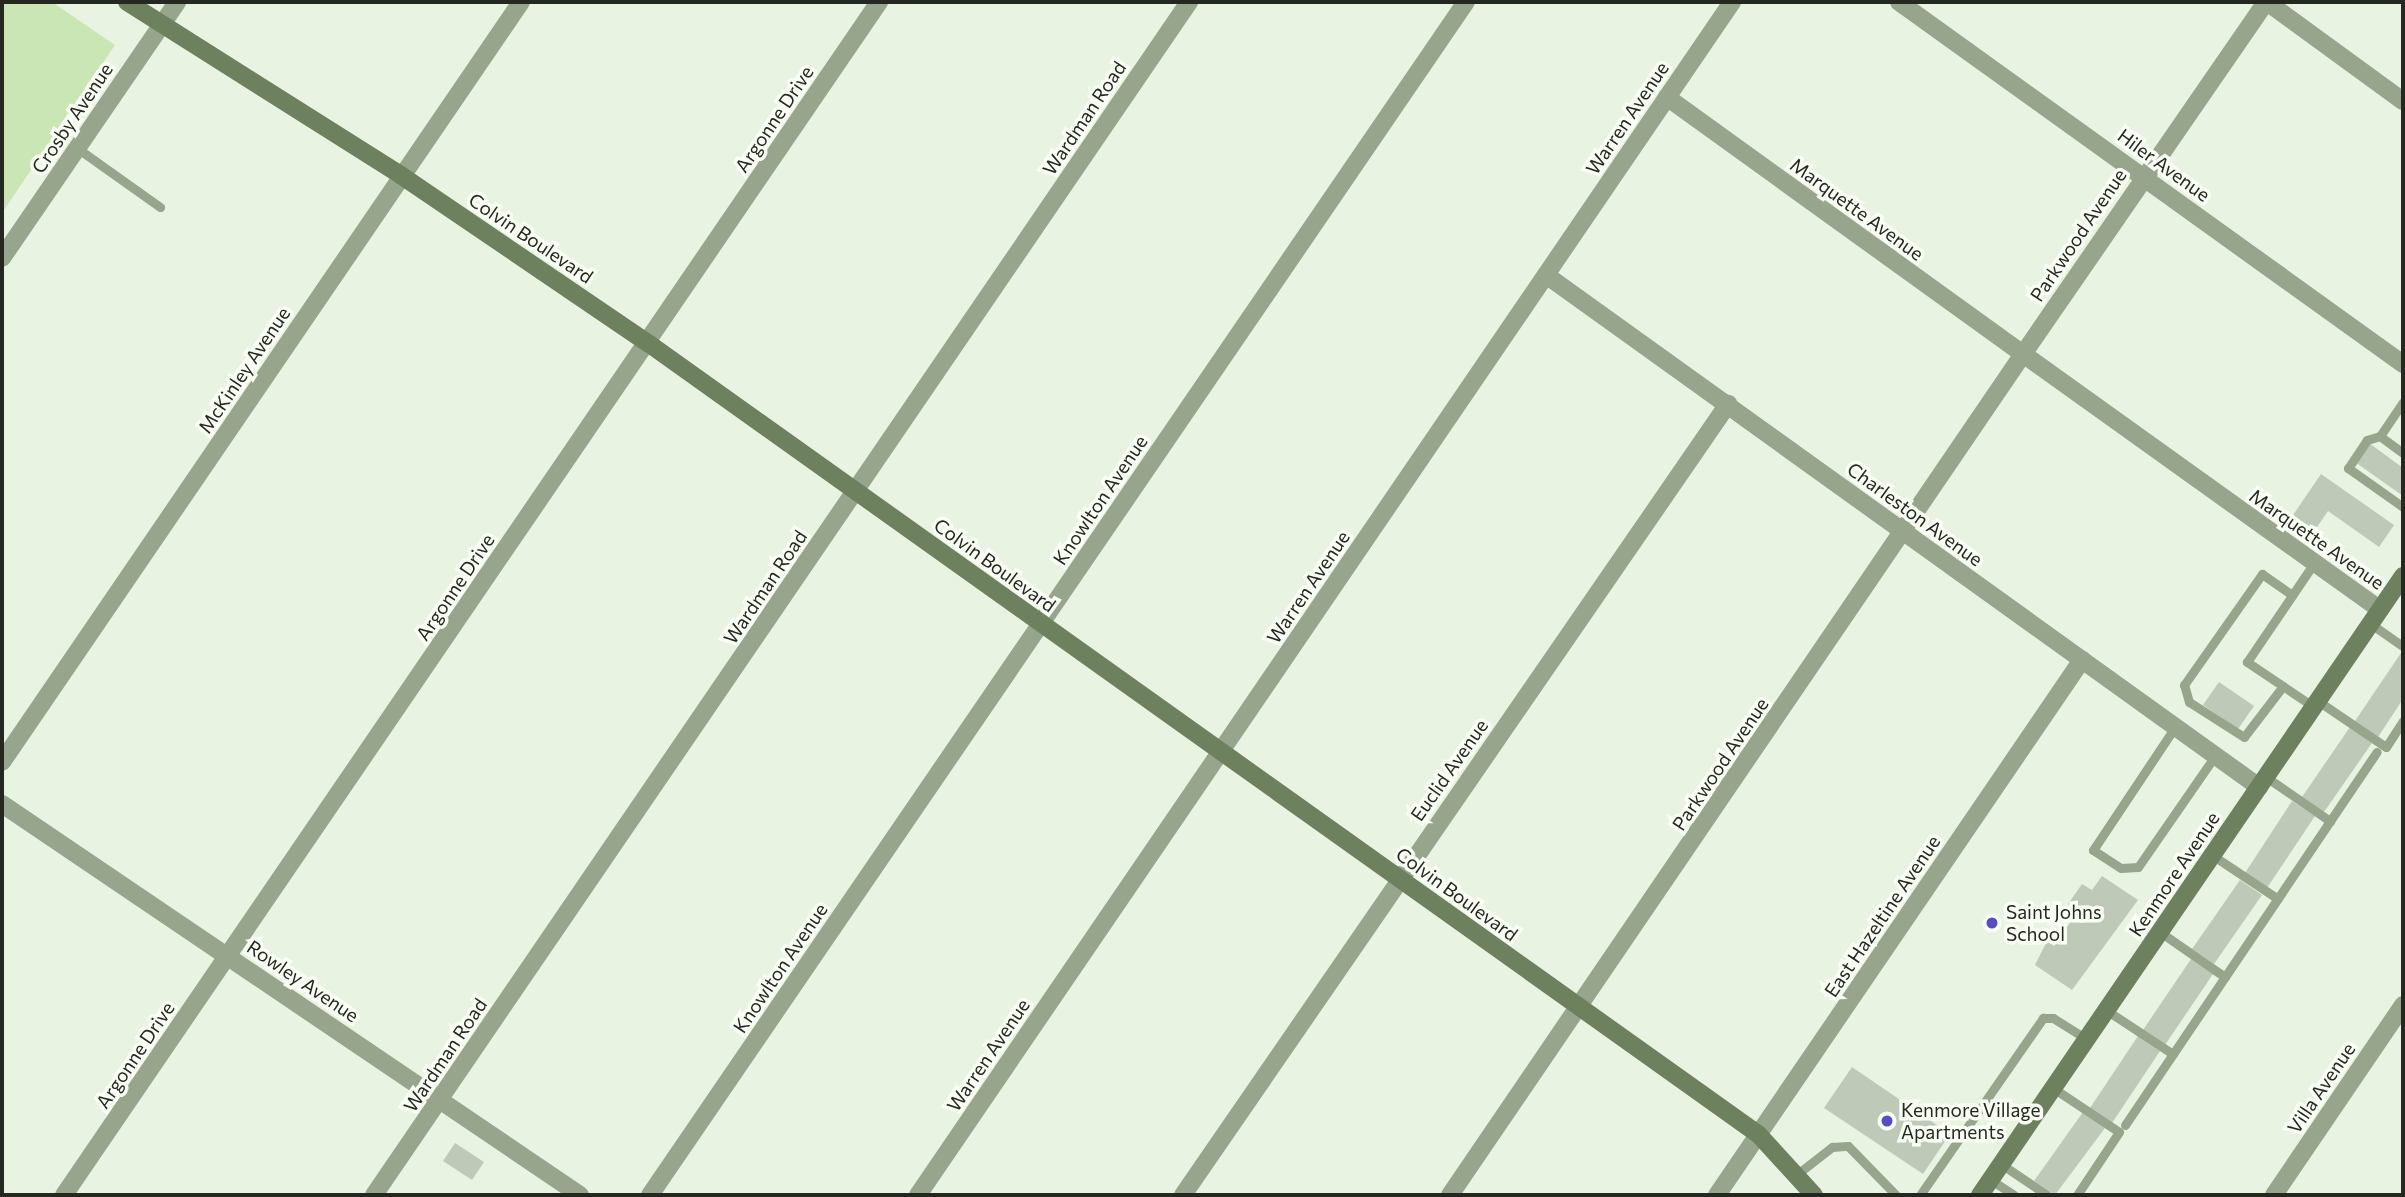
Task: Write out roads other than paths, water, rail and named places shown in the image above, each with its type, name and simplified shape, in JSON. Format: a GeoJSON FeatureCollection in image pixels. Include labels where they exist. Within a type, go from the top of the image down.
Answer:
{"type":"FeatureCollection","features":[{"type":"Feature","properties":{"kind":"street","name":"Colvin Boulevard"},"geometry":{"type":"LineString","coordinates":[[127,2],[402,176],[648,343],[1759,1135],[1814,1195]]}},
{"type":"Feature","properties":{"kind":"street","name":"Crosby Avenue"},"geometry":{"type":"LineString","coordinates":[[2,258],[177,2]]}},
{"type":"Feature","properties":{"kind":"street","name":"McKinley Avenue"},"geometry":{"type":"LineString","coordinates":[[2,762],[521,2]]}},
{"type":"Feature","properties":{"kind":"street","name":"Argonne Drive"},"geometry":{"type":"LineString","coordinates":[[64,1195],[879,2]]}},
{"type":"Feature","properties":{"kind":"street","name":"Wardman Road"},"geometry":{"type":"LineString","coordinates":[[374,1195],[1189,2]]}},
{"type":"Feature","properties":{"kind":"street","name":"Knowlton Avenue"},"geometry":{"type":"LineString","coordinates":[[650,1195],[1466,2]]}},
{"type":"Feature","properties":{"kind":"street","name":"Warren Avenue"},"geometry":{"type":"LineString","coordinates":[[918,1195],[1732,2]]}},
{"type":"Feature","properties":{"kind":"street","name":"Hiler Avenue"},"geometry":{"type":"LineString","coordinates":[[1899,2],[2403,364]]}},
{"type":"Feature","properties":{"kind":"street","name":"Parkwood Avenue"},"geometry":{"type":"LineString","coordinates":[[1450,1195],[2143,176],[2267,2]]}},
{"type":"Feature","properties":{"kind":"street"},"geometry":{"type":"LineString","coordinates":[[2267,2],[2403,101]]}},
{"type":"Feature","properties":{"kind":"street","name":"Marquette Avenue"},"geometry":{"type":"LineString","coordinates":[[1667,97],[2314,563],[2375,617]]}},
{"type":"Feature","properties":{"kind":"street","name":"Charleston Avenue"},"geometry":{"type":"LineString","coordinates":[[1546,275],[2215,756],[2263,782]]}},
{"type":"Feature","properties":{"kind":"street","name":"Euclid Avenue"},"geometry":{"type":"LineString","coordinates":[[1183,1195],[1728,404]]}},
{"type":"Feature","properties":{"kind":"street","name":"Kenmore Avenue"},"geometry":{"type":"LineString","coordinates":[[1980,1195],[2403,576]]}},
{"type":"Feature","properties":{"kind":"street","name":"East Hazeltine Avenue"},"geometry":{"type":"LineString","coordinates":[[1717,1195],[2082,660]]}},
{"type":"Feature","properties":{"kind":"street","name":"Rowley Avenue"},"geometry":{"type":"LineString","coordinates":[[2,804],[580,1195]]}},
{"type":"Feature","properties":{"kind":"street","name":"Villa Avenue"},"geometry":{"type":"LineString","coordinates":[[2274,1195],[2403,1005]]}},
{"type":"Feature","properties":{"kind":"lane"},"geometry":{"type":"LineString","coordinates":[[77,148],[160,207]]}},
{"type":"Feature","properties":{"kind":"lane"},"geometry":{"type":"LineString","coordinates":[[2403,402],[2380,436],[2367,440],[2348,468],[2403,507]]}},
{"type":"Feature","properties":{"kind":"lane"},"geometry":{"type":"LineString","coordinates":[[2380,436],[2403,453]]}},
{"type":"Feature","properties":{"kind":"lane"},"geometry":{"type":"LineString","coordinates":[[2314,563],[2247,662],[2386,747],[2403,721]]}},
{"type":"Feature","properties":{"kind":"lane"},"geometry":{"type":"LineString","coordinates":[[2283,686],[2244,737],[2189,702],[2183,685],[2262,574],[2292,595]]}},
{"type":"Feature","properties":{"kind":"lane"},"geometry":{"type":"LineString","coordinates":[[2375,617],[2403,646]]}},
{"type":"Feature","properties":{"kind":"lane"},"geometry":{"type":"LineString","coordinates":[[2175,727],[2093,850],[2121,868],[2138,867],[2215,756]]}},
{"type":"Feature","properties":{"kind":"lane"},"geometry":{"type":"LineString","coordinates":[[2124,1125],[2376,752]]}},
{"type":"Feature","properties":{"kind":"lane"},"geometry":{"type":"LineString","coordinates":[[2263,782],[2330,821]]}},
{"type":"Feature","properties":{"kind":"lane"},"geometry":{"type":"LineString","coordinates":[[2213,855],[2277,899]]}},
{"type":"Feature","properties":{"kind":"lane"},"geometry":{"type":"LineString","coordinates":[[2160,932],[2225,977]]}},
{"type":"Feature","properties":{"kind":"lane"},"geometry":{"type":"LineString","coordinates":[[2106,1010],[2173,1054]]}},
{"type":"Feature","properties":{"kind":"lane"},"geometry":{"type":"LineString","coordinates":[[1920,1195],[2043,1018],[2053,1017],[2087,1039]]}},
{"type":"Feature","properties":{"kind":"lane"},"geometry":{"type":"LineString","coordinates":[[2053,1088],[2119,1132],[2077,1195]]}},
{"type":"Feature","properties":{"kind":"lane"},"geometry":{"type":"LineString","coordinates":[[1796,1175],[1832,1147],[1848,1146],[1896,1195]]}},
{"type":"Feature","properties":{"kind":"lane"},"geometry":{"type":"LineString","coordinates":[[1996,1172],[2014,1195]]}},
{"type":"Feature","properties":{"kind":"lane"},"geometry":{"type":"LineString","coordinates":[[1996,1172],[2047,1195]]}},
{"type":"Feature","properties":{"kind":"place","name":"Saint Johns School"},"geometry":{"type":"Point","coordinates":[1992,923]}},
{"type":"Feature","properties":{"kind":"place","name":"Kenmore Village Apartments"},"geometry":{"type":"Point","coordinates":[1887,1121]}}]}
